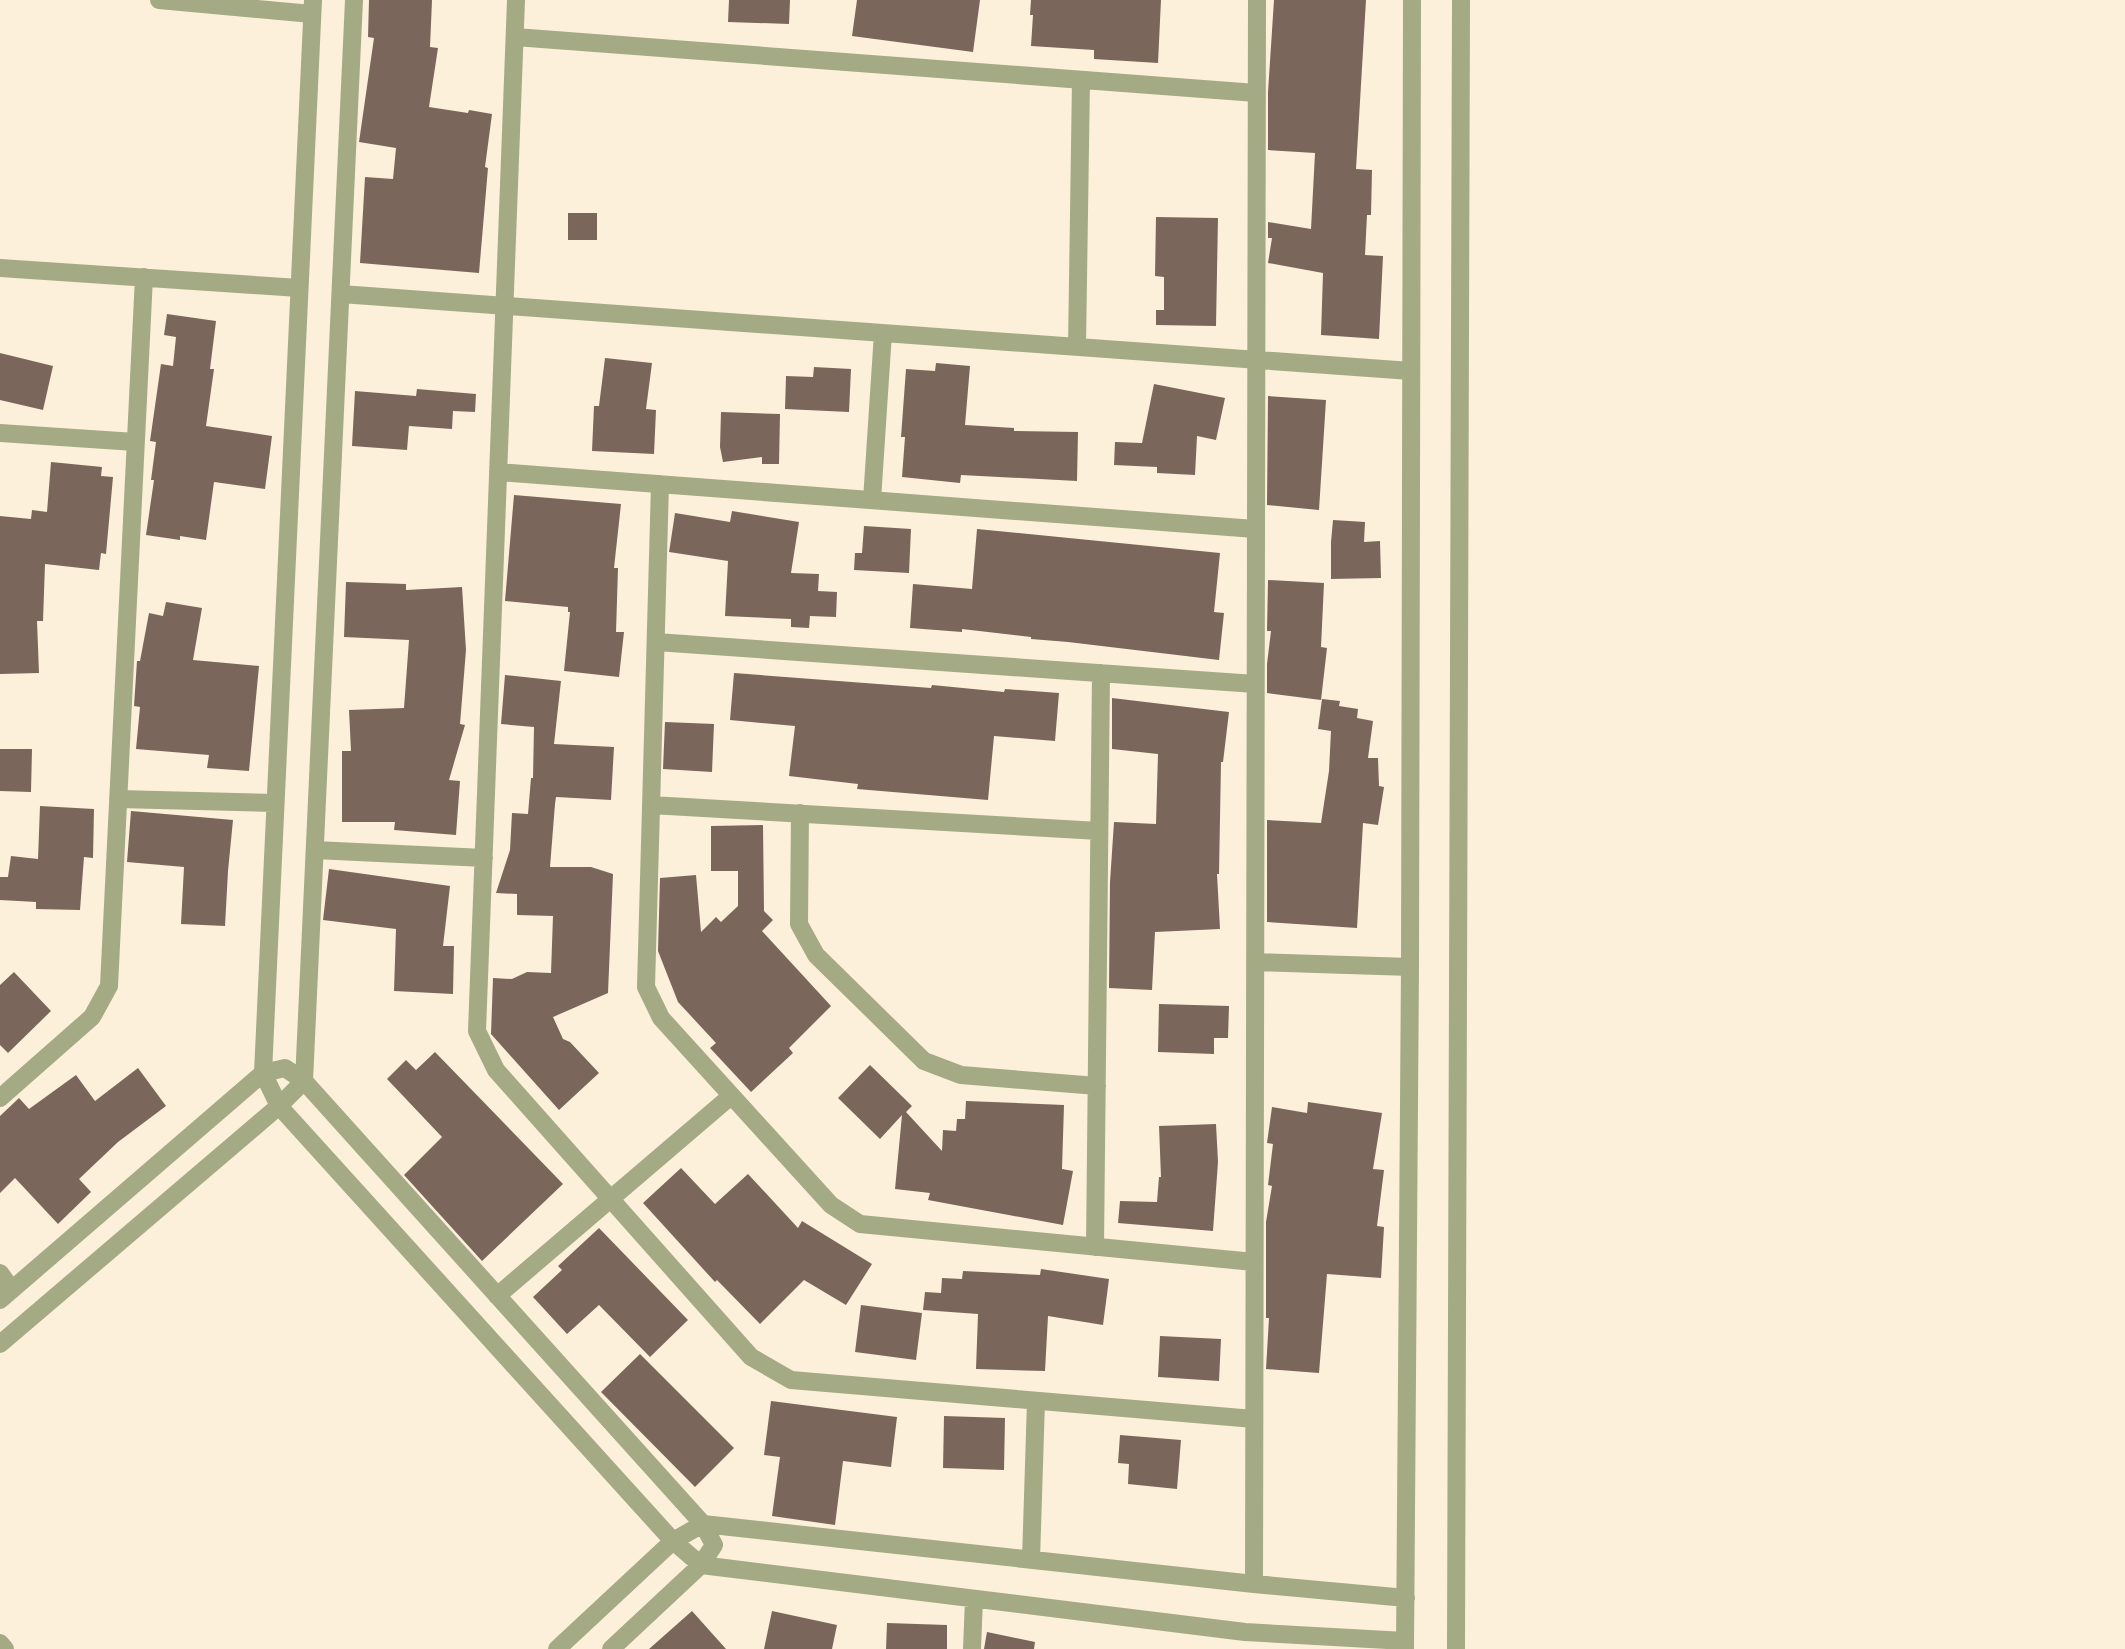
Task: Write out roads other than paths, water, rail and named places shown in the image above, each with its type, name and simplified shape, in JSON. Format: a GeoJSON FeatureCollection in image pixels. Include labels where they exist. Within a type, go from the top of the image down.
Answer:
{"type":"FeatureCollection","features":[{"type":"Feature","properties":{"kind":"street"},"geometry":{"type":"LineString","coordinates":[[159,0],[312,7],[262,1073],[279,1106],[673,1541],[701,1565],[974,1599],[1245,1640],[1405,1645],[1410,967],[1412,0]]}},
{"type":"Feature","properties":{"kind":"street"},"geometry":{"type":"LineString","coordinates":[[0,1344],[279,1106],[304,1081],[354,0]]}},
{"type":"Feature","properties":{"kind":"street"},"geometry":{"type":"LineString","coordinates":[[516,0],[477,1031],[496,1070],[751,1357],[791,1380],[1254,1419]]}},
{"type":"Feature","properties":{"kind":"street"},"geometry":{"type":"LineString","coordinates":[[1254,1584],[1256,0]]}},
{"type":"Feature","properties":{"kind":"street"},"geometry":{"type":"LineString","coordinates":[[1456,1649],[1461,0]]}},
{"type":"Feature","properties":{"kind":"street"},"geometry":{"type":"LineString","coordinates":[[515,37],[1256,93]]}},
{"type":"Feature","properties":{"kind":"street"},"geometry":{"type":"LineString","coordinates":[[1077,347],[1081,80]]}},
{"type":"Feature","properties":{"kind":"street"},"geometry":{"type":"LineString","coordinates":[[0,268],[299,288]]}},
{"type":"Feature","properties":{"kind":"street"},"geometry":{"type":"LineString","coordinates":[[0,1098],[92,1017],[109,986],[144,278]]}},
{"type":"Feature","properties":{"kind":"street"},"geometry":{"type":"LineString","coordinates":[[341,294],[1411,371]]}},
{"type":"Feature","properties":{"kind":"street"},"geometry":{"type":"LineString","coordinates":[[872,500],[883,333]]}},
{"type":"Feature","properties":{"kind":"street"},"geometry":{"type":"LineString","coordinates":[[0,433],[135,442]]}},
{"type":"Feature","properties":{"kind":"street"},"geometry":{"type":"LineString","coordinates":[[498,472],[1255,529]]}},
{"type":"Feature","properties":{"kind":"street"},"geometry":{"type":"LineString","coordinates":[[660,484],[646,987],[661,1018],[831,1205],[860,1224],[1254,1262]]}},
{"type":"Feature","properties":{"kind":"street"},"geometry":{"type":"LineString","coordinates":[[656,642],[1255,684]]}},
{"type":"Feature","properties":{"kind":"street"},"geometry":{"type":"LineString","coordinates":[[1095,1247],[1101,673]]}},
{"type":"Feature","properties":{"kind":"street"},"geometry":{"type":"LineString","coordinates":[[118,799],[275,803]]}},
{"type":"Feature","properties":{"kind":"street"},"geometry":{"type":"LineString","coordinates":[[651,805],[1099,831]]}},
{"type":"Feature","properties":{"kind":"street"},"geometry":{"type":"LineString","coordinates":[[800,813],[799,924],[816,955],[924,1061],[961,1075],[1097,1086]]}},
{"type":"Feature","properties":{"kind":"street"},"geometry":{"type":"LineString","coordinates":[[315,850],[484,858]]}},
{"type":"Feature","properties":{"kind":"street"},"geometry":{"type":"LineString","coordinates":[[1255,962],[1410,967]]}},
{"type":"Feature","properties":{"kind":"street"},"geometry":{"type":"LineString","coordinates":[[0,1273],[6,1295],[262,1073],[285,1068],[304,1081],[703,1524],[714,1545],[701,1565],[611,1649]]}},
{"type":"Feature","properties":{"kind":"street"},"geometry":{"type":"LineString","coordinates":[[497,1296],[731,1096]]}},
{"type":"Feature","properties":{"kind":"street"},"geometry":{"type":"LineString","coordinates":[[1031,1560],[1036,1401]]}},
{"type":"Feature","properties":{"kind":"street"},"geometry":{"type":"LineString","coordinates":[[557,1649],[673,1541],[703,1524],[1406,1598]]}},
{"type":"Feature","properties":{"kind":"street"},"geometry":{"type":"LineString","coordinates":[[972,1649],[974,1599]]}},
{"type":"Feature","properties":{"kind":"street"},"geometry":{"type":"LineString","coordinates":[[0,1643],[5,1649]]}}]}
